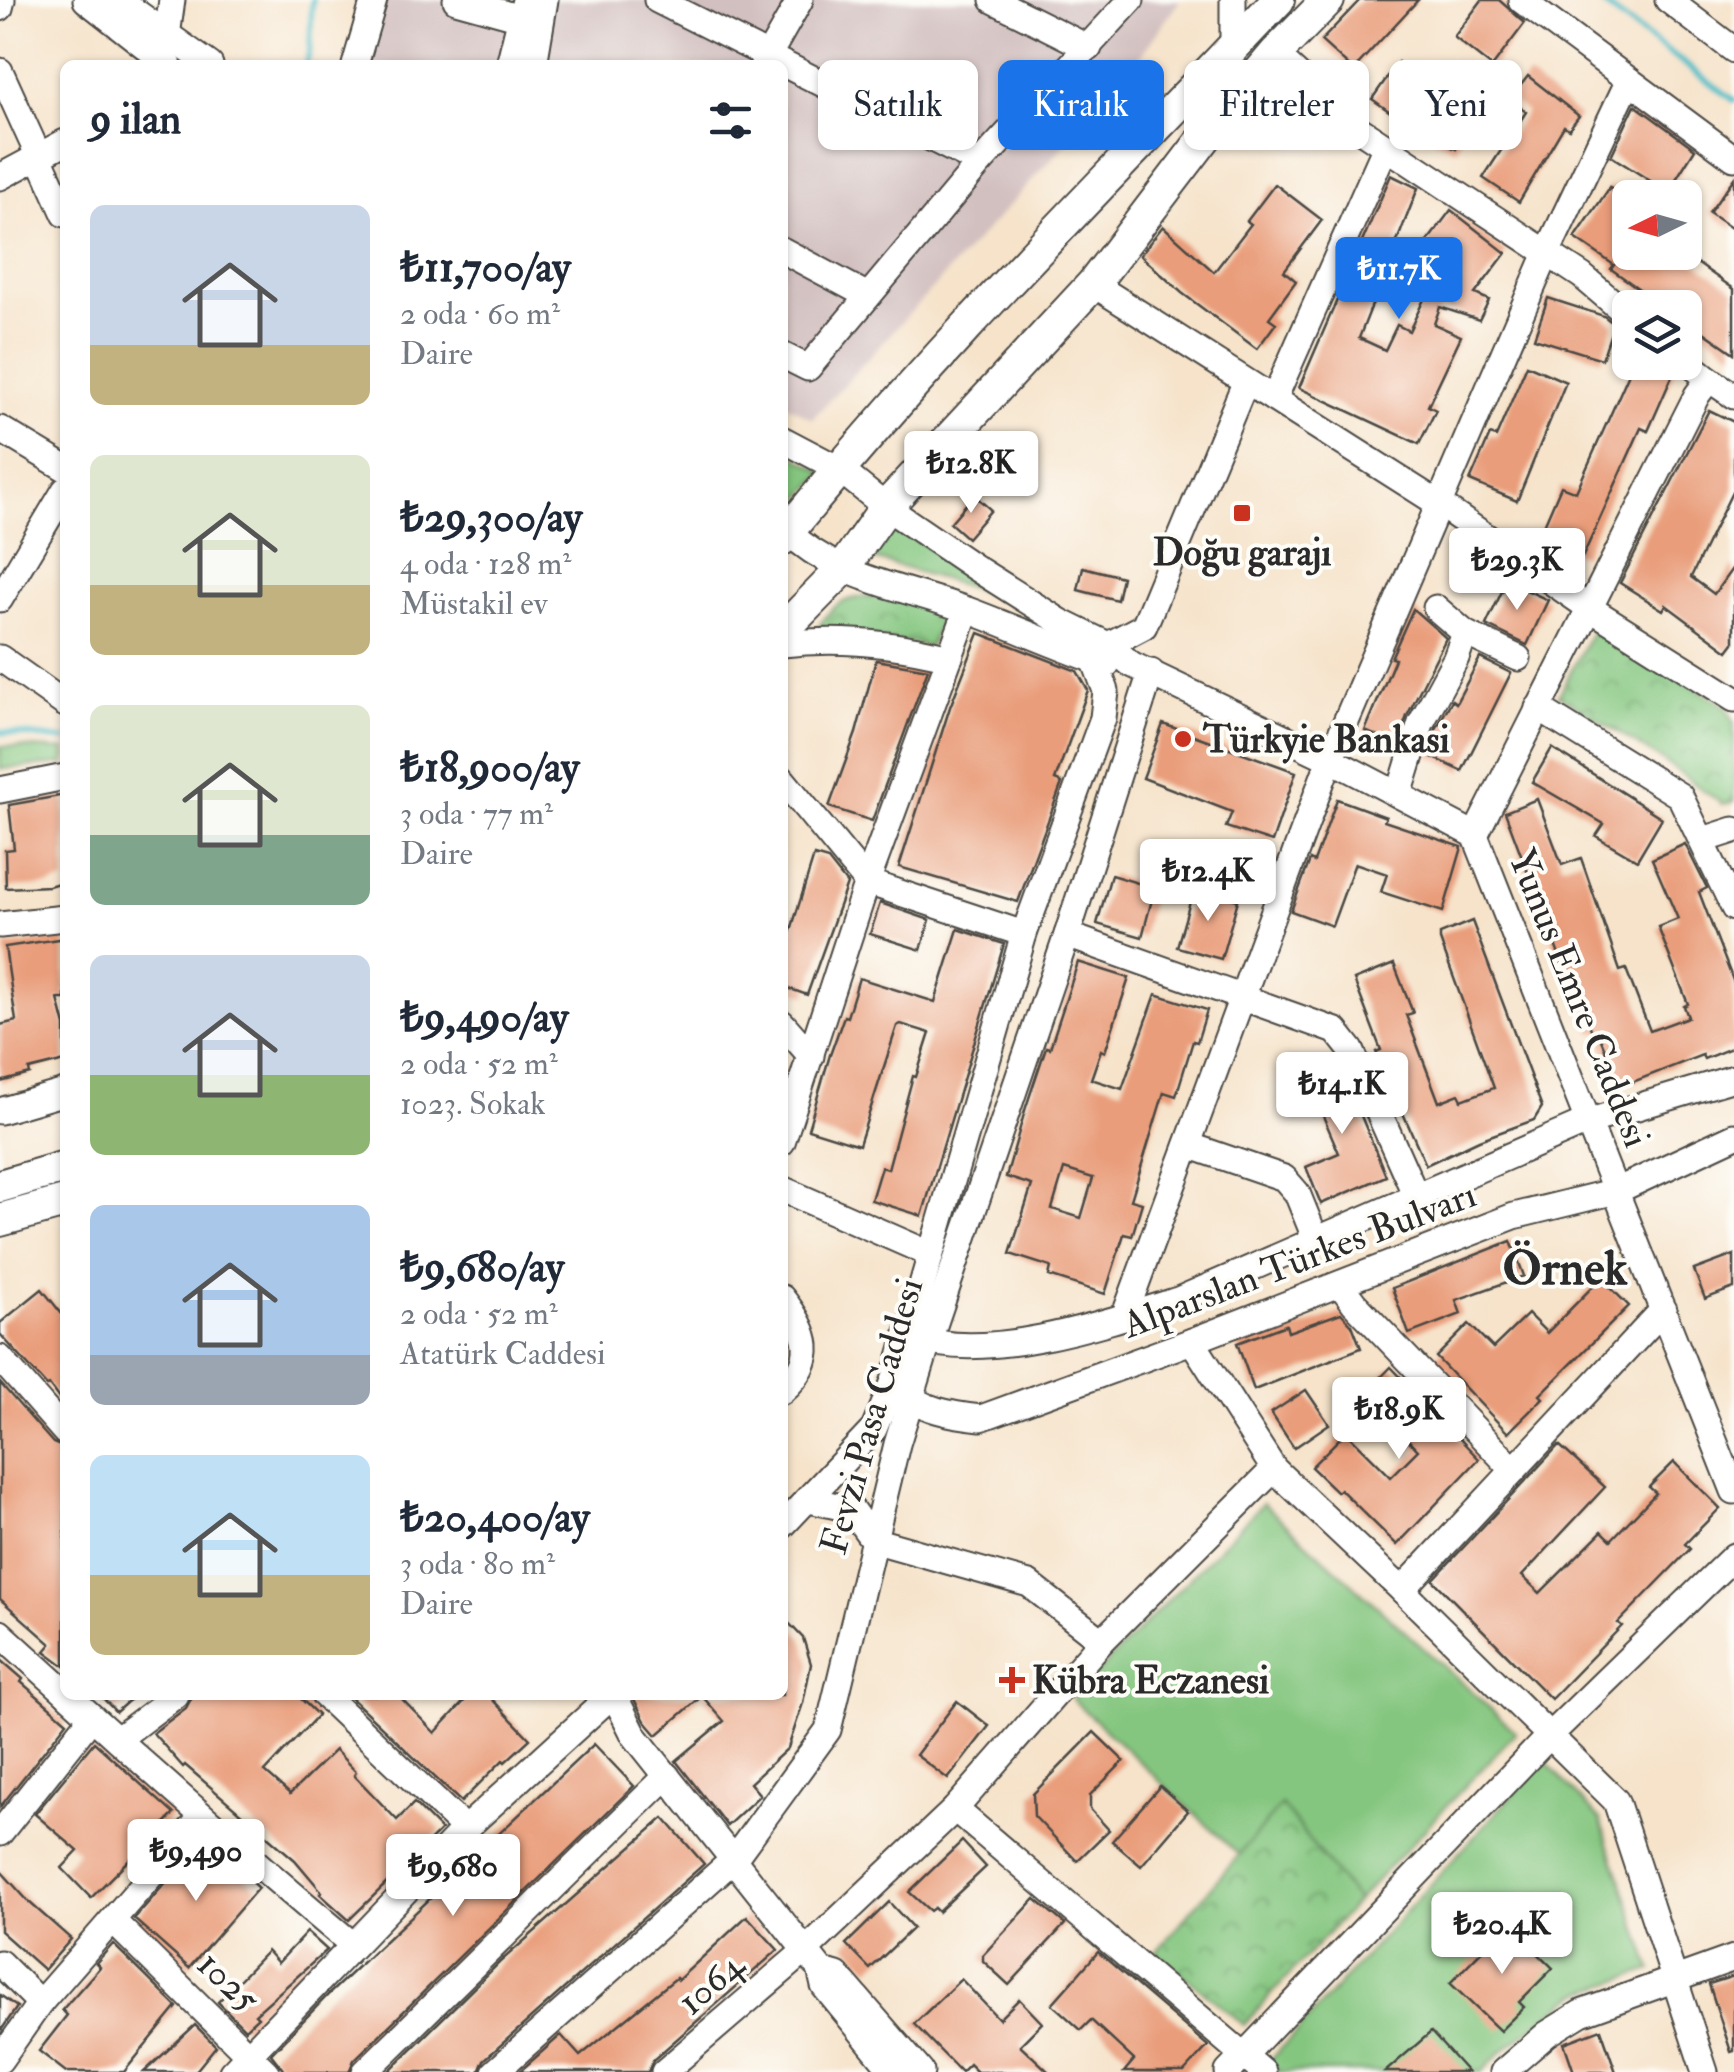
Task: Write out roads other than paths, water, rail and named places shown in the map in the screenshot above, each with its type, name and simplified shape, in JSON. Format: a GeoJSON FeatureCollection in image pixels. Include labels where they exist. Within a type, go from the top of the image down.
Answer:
{"type":"FeatureCollection","features":[{"type":"Feature","properties":{"kind":"main road"},"geometry":{"type":"LineString","coordinates":[[788,528],[1278,0]]}},
{"type":"Feature","properties":{"kind":"main road"},"geometry":{"type":"LineString","coordinates":[[788,625],[842,571],[886,506],[1093,284],[1206,136],[1275,54],[1328,0]]}},
{"type":"Feature","properties":{"kind":"main road"},"geometry":{"type":"LineString","coordinates":[[0,1186],[60,1168]]}},
{"type":"Feature","properties":{"kind":"main road"},"geometry":{"type":"LineString","coordinates":[[0,1220],[60,1203]]}},
{"type":"Feature","properties":{"kind":"street"},"geometry":{"type":"LineString","coordinates":[[0,8],[2,0]]}},
{"type":"Feature","properties":{"kind":"street"},"geometry":{"type":"LineString","coordinates":[[86,0],[163,60]]}},
{"type":"Feature","properties":{"kind":"street"},"geometry":{"type":"LineString","coordinates":[[119,0],[203,60]]}},
{"type":"Feature","properties":{"kind":"street"},"geometry":{"type":"LineString","coordinates":[[168,36],[172,0]]}},
{"type":"Feature","properties":{"kind":"street"},"geometry":{"type":"LineString","coordinates":[[356,60],[374,0]]}},
{"type":"Feature","properties":{"kind":"street"},"geometry":{"type":"LineString","coordinates":[[456,0],[523,9],[510,60]]}},
{"type":"Feature","properties":{"kind":"street"},"geometry":{"type":"LineString","coordinates":[[535,60],[546,0]]}},
{"type":"Feature","properties":{"kind":"street"},"geometry":{"type":"LineString","coordinates":[[657,0],[764,60]]}},
{"type":"Feature","properties":{"kind":"street"},"geometry":{"type":"LineString","coordinates":[[767,60],[800,0]]}},
{"type":"Feature","properties":{"kind":"street"},"geometry":{"type":"LineString","coordinates":[[993,0],[1089,48]]}},
{"type":"Feature","properties":{"kind":"street"},"geometry":{"type":"LineString","coordinates":[[788,358],[808,368],[980,164],[1132,0]]}},
{"type":"Feature","properties":{"kind":"street"},"geometry":{"type":"LineString","coordinates":[[1233,47],[1234,0]]}},
{"type":"Feature","properties":{"kind":"street"},"geometry":{"type":"LineString","coordinates":[[1521,0],[1734,158]]}},
{"type":"Feature","properties":{"kind":"street"},"geometry":{"type":"LineString","coordinates":[[1668,0],[1734,50]]}},
{"type":"Feature","properties":{"kind":"street"},"geometry":{"type":"LineString","coordinates":[[1275,54],[1350,123],[1582,276],[1612,302]]}},
{"type":"Feature","properties":{"kind":"street"},"geometry":{"type":"LineString","coordinates":[[0,72],[60,202]]}},
{"type":"Feature","properties":{"kind":"street"},"geometry":{"type":"LineString","coordinates":[[788,72],[980,164]]}},
{"type":"Feature","properties":{"kind":"street"},"geometry":{"type":"LineString","coordinates":[[1124,1317],[1330,758],[1548,253],[1630,80]]}},
{"type":"Feature","properties":{"kind":"street"},"geometry":{"type":"LineString","coordinates":[[0,177],[60,145]]}},
{"type":"Feature","properties":{"kind":"street"},"geometry":{"type":"LineString","coordinates":[[1274,399],[1386,146]]}},
{"type":"Feature","properties":{"kind":"street"},"geometry":{"type":"LineString","coordinates":[[788,253],[868,296]]}},
{"type":"Feature","properties":{"kind":"street"},"geometry":{"type":"LineString","coordinates":[[1093,284],[1439,504],[1734,699]]}},
{"type":"Feature","properties":{"kind":"street"},"geometry":{"type":"LineString","coordinates":[[1702,373],[1734,396]]}},
{"type":"Feature","properties":{"kind":"street"},"geometry":{"type":"LineString","coordinates":[[1475,836],[1588,606],[1697,395],[1709,379]]}},
{"type":"Feature","properties":{"kind":"street"},"geometry":{"type":"LineString","coordinates":[[788,536],[842,571],[1101,652],[1144,626],[1245,383]]}},
{"type":"Feature","properties":{"kind":"street"},"geometry":{"type":"LineString","coordinates":[[0,429],[60,465]]}},
{"type":"Feature","properties":{"kind":"street"},"geometry":{"type":"LineString","coordinates":[[788,442],[840,468],[886,506],[1101,652]]}},
{"type":"Feature","properties":{"kind":"street"},"geometry":{"type":"LineString","coordinates":[[0,599],[60,498]]}},
{"type":"Feature","properties":{"kind":"street"},"geometry":{"type":"LineString","coordinates":[[1436,608],[1465,633],[1518,658]]}},
{"type":"Feature","properties":{"kind":"street"},"geometry":{"type":"LineString","coordinates":[[788,1124],[867,882],[967,610]]}},
{"type":"Feature","properties":{"kind":"street"},"geometry":{"type":"LineString","coordinates":[[1399,796],[1421,724],[1465,633]]}},
{"type":"Feature","properties":{"kind":"street"},"geometry":{"type":"LineString","coordinates":[[788,644],[870,641],[950,657]]}},
{"type":"Feature","properties":{"kind":"street","name":"Yunus Emre Caddesi"},"geometry":{"type":"LineString","coordinates":[[1101,652],[1115,666],[1141,668],[1330,758],[1475,836],[1734,1491]]}},
{"type":"Feature","properties":{"kind":"street","name":"Fevzi Pasa Caddesi"},"geometry":{"type":"LineString","coordinates":[[917,1338],[930,1254],[1024,934],[1104,718],[1106,691],[1101,652]]}},
{"type":"Feature","properties":{"kind":"street"},"geometry":{"type":"LineString","coordinates":[[0,658],[60,700]]}},
{"type":"Feature","properties":{"kind":"street","name":"Fevzi Pasa Caddesi"},"geometry":{"type":"LineString","coordinates":[[495,2072],[734,1859],[828,1730],[873,1540],[902,1390],[917,1338],[1067,935],[1141,668]]}},
{"type":"Feature","properties":{"kind":"street"},"geometry":{"type":"LineString","coordinates":[[1538,708],[1680,796],[1734,908]]}},
{"type":"Feature","properties":{"kind":"street"},"geometry":{"type":"LineString","coordinates":[[0,790],[60,778]]}},
{"type":"Feature","properties":{"kind":"street"},"geometry":{"type":"LineString","coordinates":[[788,786],[867,882],[1024,934]]}},
{"type":"Feature","properties":{"kind":"street"},"geometry":{"type":"LineString","coordinates":[[1703,840],[1734,830]]}},
{"type":"Feature","properties":{"kind":"street"},"geometry":{"type":"LineString","coordinates":[[0,925],[60,919]]}},
{"type":"Feature","properties":{"kind":"street"},"geometry":{"type":"LineString","coordinates":[[1067,935],[1336,1031],[1351,1050],[1416,1196]]}},
{"type":"Feature","properties":{"kind":"street"},"geometry":{"type":"LineString","coordinates":[[788,1029],[811,1056]]}},
{"type":"Feature","properties":{"kind":"street","name":"Alparslan Türkes Bulvarı"},"geometry":{"type":"LineString","coordinates":[[917,1338],[1002,1346],[1178,1300],[1587,1122],[1734,1078]]}},
{"type":"Feature","properties":{"kind":"street"},"geometry":{"type":"LineString","coordinates":[[0,1111],[60,1093]]}},
{"type":"Feature","properties":{"kind":"street","name":"Alparslan Türkes Bulvarı"},"geometry":{"type":"LineString","coordinates":[[902,1390],[952,1414],[981,1418],[1514,1216],[1616,1191],[1734,1136]]}},
{"type":"Feature","properties":{"kind":"street"},"geometry":{"type":"LineString","coordinates":[[1188,1144],[1284,1178],[1298,1194],[1316,1240]]}},
{"type":"Feature","properties":{"kind":"street"},"geometry":{"type":"LineString","coordinates":[[788,1192],[930,1254]]}},
{"type":"Feature","properties":{"kind":"street"},"geometry":{"type":"LineString","coordinates":[[1340,1284],[1514,1470]]}},
{"type":"Feature","properties":{"kind":"street"},"geometry":{"type":"LineString","coordinates":[[788,1306],[802,1325],[807,1345],[803,1366],[788,1384]]}},
{"type":"Feature","properties":{"kind":"street"},"geometry":{"type":"LineString","coordinates":[[1402,1590],[1662,1310]]}},
{"type":"Feature","properties":{"kind":"street"},"geometry":{"type":"LineString","coordinates":[[1192,1341],[1274,1468],[1616,1801],[1705,2072]]}},
{"type":"Feature","properties":{"kind":"street"},"geometry":{"type":"LineString","coordinates":[[0,1358],[60,1426]]}},
{"type":"Feature","properties":{"kind":"street"},"geometry":{"type":"LineString","coordinates":[[788,1520],[874,1429],[902,1390]]}},
{"type":"Feature","properties":{"kind":"street","name":"1064"},"geometry":{"type":"LineString","coordinates":[[681,2067],[813,1960],[955,1809],[1102,1641],[1274,1468]]}},
{"type":"Feature","properties":{"kind":"street"},"geometry":{"type":"LineString","coordinates":[[809,1500],[851,1509],[873,1540],[1029,1584],[1102,1641]]}},
{"type":"Feature","properties":{"kind":"street"},"geometry":{"type":"LineString","coordinates":[[955,1809],[1245,2066],[1549,1736],[1734,1556]]}},
{"type":"Feature","properties":{"kind":"street"},"geometry":{"type":"LineString","coordinates":[[0,1632],[60,1688]]}},
{"type":"Feature","properties":{"kind":"street"},"geometry":{"type":"LineString","coordinates":[[73,1700],[119,1738],[201,1818],[352,1945]]}},
{"type":"Feature","properties":{"kind":"street"},"geometry":{"type":"LineString","coordinates":[[119,1738],[169,1700]]}},
{"type":"Feature","properties":{"kind":"street"},"geometry":{"type":"LineString","coordinates":[[329,1700],[465,1829]]}},
{"type":"Feature","properties":{"kind":"street"},"geometry":{"type":"LineString","coordinates":[[249,2066],[352,1945],[465,1829],[607,1700]]}},
{"type":"Feature","properties":{"kind":"street"},"geometry":{"type":"LineString","coordinates":[[616,1700],[634,1735],[813,1960],[824,1986],[888,2070]]}},
{"type":"Feature","properties":{"kind":"street"},"geometry":{"type":"LineString","coordinates":[[0,1833],[92,1717]]}},
{"type":"Feature","properties":{"kind":"street"},"geometry":{"type":"LineString","coordinates":[[365,2072],[667,1776]]}},
{"type":"Feature","properties":{"kind":"street"},"geometry":{"type":"LineString","coordinates":[[0,2060],[40,2003],[201,1818]]}},
{"type":"Feature","properties":{"kind":"street","name":"1025"},"geometry":{"type":"LineString","coordinates":[[113,1921],[249,2066]]}},
{"type":"Feature","properties":{"kind":"street"},"geometry":{"type":"LineString","coordinates":[[1503,2072],[1547,2034],[1581,2013],[1734,1958]]}},
{"type":"Feature","properties":{"kind":"street"},"geometry":{"type":"LineString","coordinates":[[813,1960],[837,1975],[920,2072]]}},
{"type":"Feature","properties":{"kind":"street"},"geometry":{"type":"LineString","coordinates":[[0,1963],[40,2003]]}},
{"type":"Feature","properties":{"kind":"waterway"},"geometry":{"type":"LineString","coordinates":[[307,60],[312,0]]}},
{"type":"Feature","properties":{"kind":"waterway"},"geometry":{"type":"LineString","coordinates":[[1597,0],[1734,100]]}},
{"type":"Feature","properties":{"kind":"waterway"},"geometry":{"type":"LineString","coordinates":[[0,732],[60,739]]}},
{"type":"Feature","properties":{"kind":"place","name":"Doğu garajı"},"geometry":{"type":"Point","coordinates":[1242,513]}},
{"type":"Feature","properties":{"kind":"place","name":"Türkyie Bankasi"},"geometry":{"type":"Point","coordinates":[1183,739]}},
{"type":"Feature","properties":{"kind":"place","name":"Kübra Eczanesi"},"geometry":{"type":"Point","coordinates":[1012,1680]}},
{"type":"Feature","properties":{"kind":"district","name":"Örnek"},"geometry":{"type":"Point","coordinates":[1565,1267]}}]}
